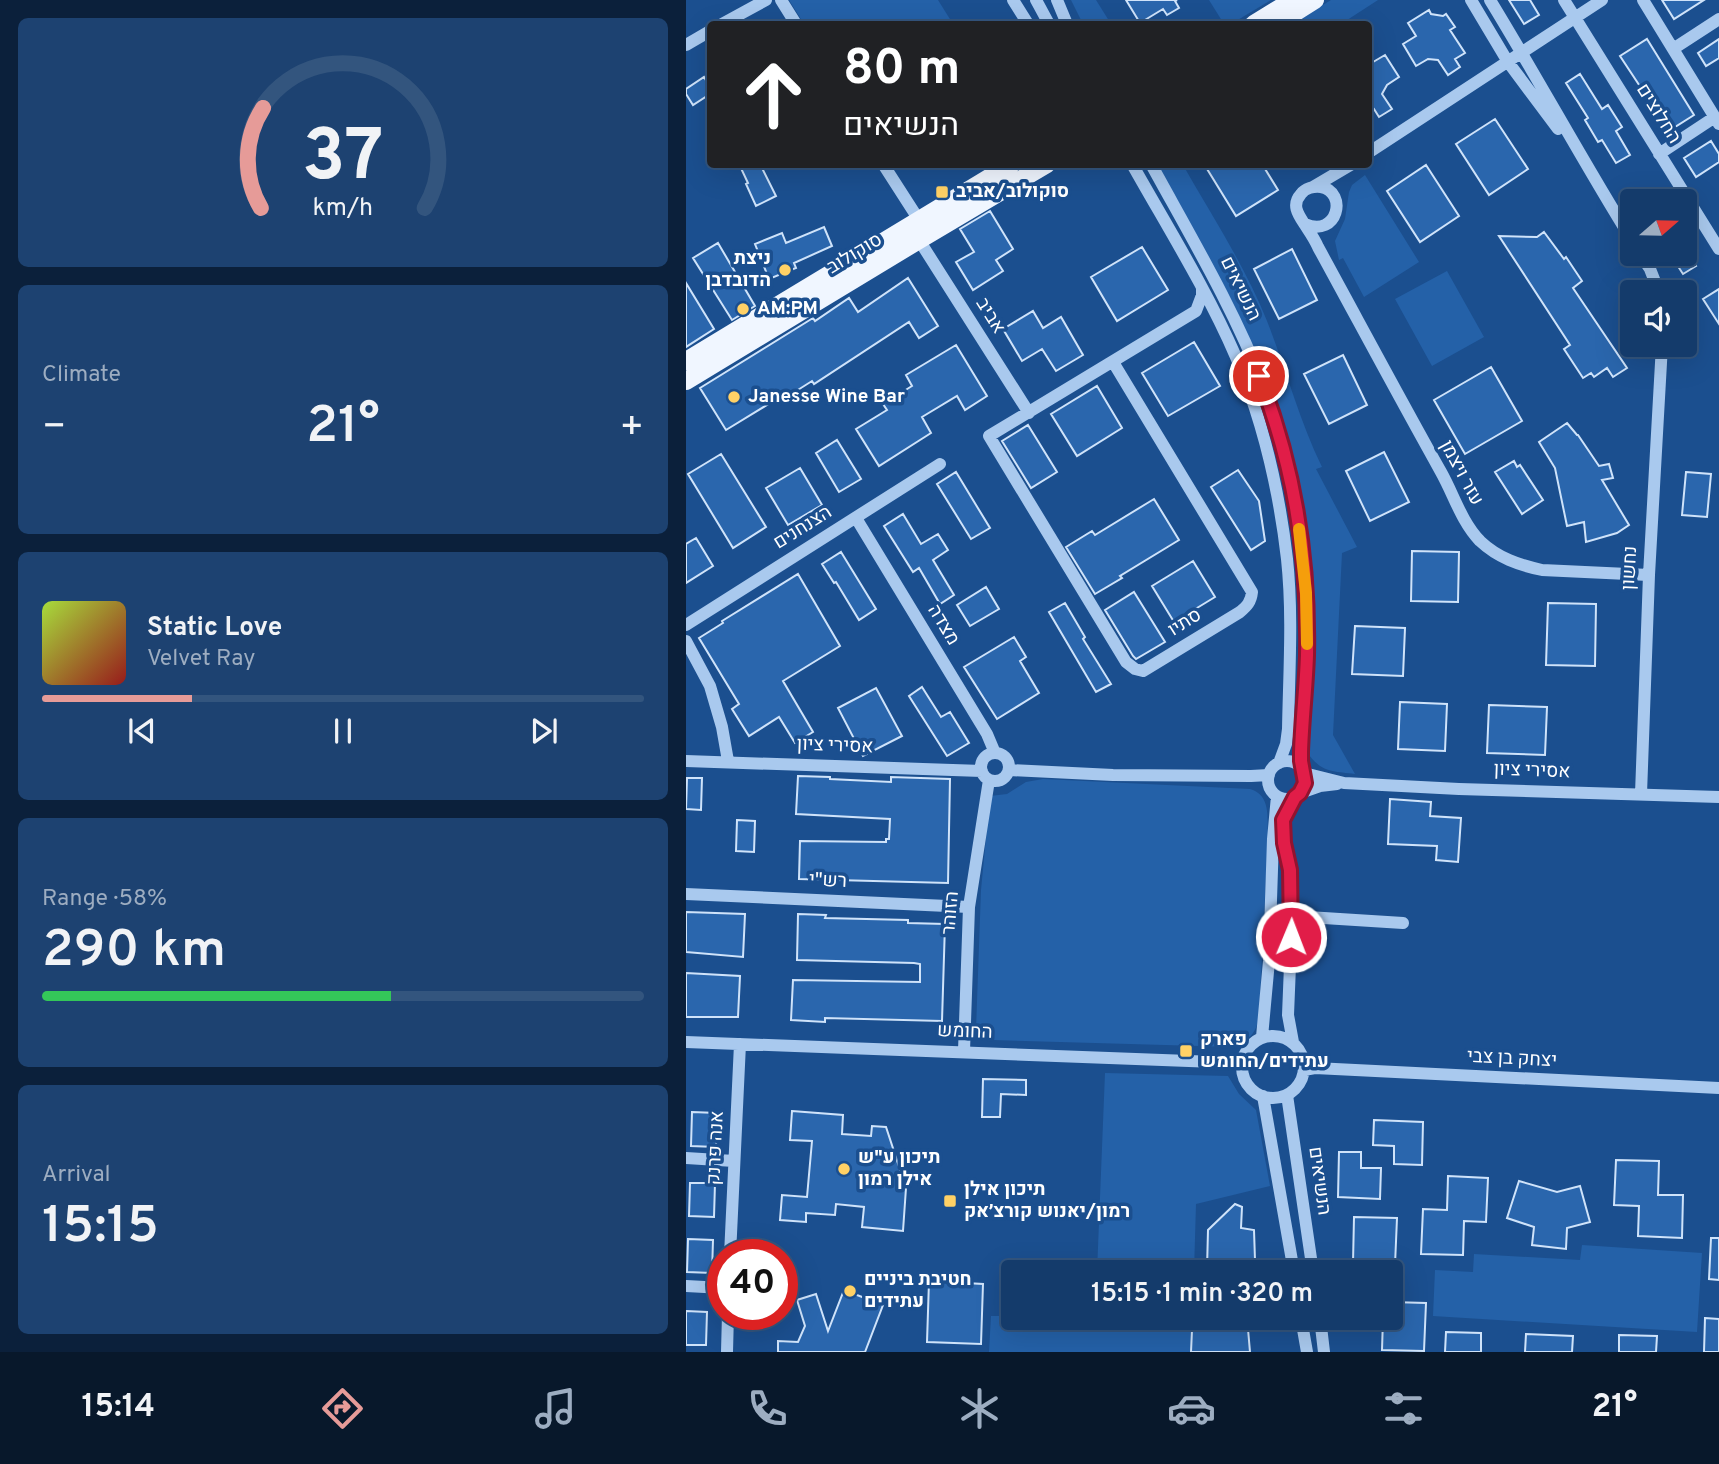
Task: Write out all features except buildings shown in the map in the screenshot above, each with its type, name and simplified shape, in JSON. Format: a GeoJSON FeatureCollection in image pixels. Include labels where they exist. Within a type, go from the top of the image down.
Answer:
{"type":"FeatureCollection","features":[{"type":"Feature","properties":{"kind":"main road"},"geometry":{"type":"LineString","coordinates":[[1259,21],[1293,0]]}},
{"type":"Feature","properties":{"kind":"main road"},"geometry":{"type":"LineString","coordinates":[[1282,21],[1315,0]]}},
{"type":"Feature","properties":{"kind":"main road","name":"סוקולוב"},"geometry":{"type":"LineString","coordinates":[[686,361],[1005,168]]}},
{"type":"Feature","properties":{"kind":"main road","name":"סוקולוב"},"geometry":{"type":"LineString","coordinates":[[686,381],[1040,168]]}},
{"type":"Feature","properties":{"kind":"street"},"geometry":{"type":"LineString","coordinates":[[728,21],[766,0]]}},
{"type":"Feature","properties":{"kind":"street"},"geometry":{"type":"LineString","coordinates":[[781,0],[794,21]]}},
{"type":"Feature","properties":{"kind":"street"},"geometry":{"type":"LineString","coordinates":[[1013,0],[1026,21]]}},
{"type":"Feature","properties":{"kind":"street"},"geometry":{"type":"LineString","coordinates":[[1036,0],[1047,21]]}},
{"type":"Feature","properties":{"kind":"street"},"geometry":{"type":"LineString","coordinates":[[1057,0],[1066,21]]}},
{"type":"Feature","properties":{"kind":"street"},"geometry":{"type":"LineString","coordinates":[[1471,0],[1508,62],[1589,172]]}},
{"type":"Feature","properties":{"kind":"street"},"geometry":{"type":"LineString","coordinates":[[1490,0],[1620,221]]}},
{"type":"Feature","properties":{"kind":"street","name":"החלוצים"},"geometry":{"type":"LineString","coordinates":[[1564,0],[1719,249]]}},
{"type":"Feature","properties":{"kind":"street"},"geometry":{"type":"LineString","coordinates":[[1372,150],[1602,0]]}},
{"type":"Feature","properties":{"kind":"street"},"geometry":{"type":"LineString","coordinates":[[1643,0],[1717,120],[1659,154]]}},
{"type":"Feature","properties":{"kind":"street"},"geometry":{"type":"LineString","coordinates":[[1673,49],[1719,19]]}},
{"type":"Feature","properties":{"kind":"street"},"geometry":{"type":"LineString","coordinates":[[686,45],[707,33]]}},
{"type":"Feature","properties":{"kind":"street"},"geometry":{"type":"LineString","coordinates":[[886,168],[919,220]]}},
{"type":"Feature","properties":{"kind":"street","name":"הנשיאים"},"geometry":{"type":"LineString","coordinates":[[1134,168],[1216,315],[1236,359],[1259,422],[1274,478],[1290,594],[1287,737],[1279,763]]}},
{"type":"Feature","properties":{"kind":"street","name":"הנשיאים"},"geometry":{"type":"LineString","coordinates":[[1152,168],[1209,269],[1241,334],[1265,390],[1285,455],[1298,519],[1306,593],[1307,656],[1301,741],[1303,771]]}},
{"type":"Feature","properties":{"kind":"street"},"geometry":{"type":"LineString","coordinates":[[1346,168],[1301,193],[1296,213],[1305,224],[1318,228],[1334,217],[1338,182],[1349,168]]}},
{"type":"Feature","properties":{"kind":"street"},"geometry":{"type":"LineString","coordinates":[[1313,187],[1326,189],[1335,198]]}},
{"type":"Feature","properties":{"kind":"street","name":"עזר ויצמן"},"geometry":{"type":"LineString","coordinates":[[1305,224],[1441,472],[1461,514],[1479,540],[1492,551],[1528,567],[1649,575]]}},
{"type":"Feature","properties":{"kind":"street","name":"עזר ויצמן"},"geometry":{"type":"LineString","coordinates":[[1327,224],[1323,245],[1328,265]]}},
{"type":"Feature","properties":{"kind":"street","name":"אביב"},"geometry":{"type":"LineString","coordinates":[[919,240],[1029,413]]}},
{"type":"Feature","properties":{"kind":"street"},"geometry":{"type":"LineString","coordinates":[[1029,413],[1196,312],[1202,289]]}},
{"type":"Feature","properties":{"kind":"street"},"geometry":{"type":"LineString","coordinates":[[1196,312],[1216,315]]}},
{"type":"Feature","properties":{"kind":"street","name":"נחשון"},"geometry":{"type":"LineString","coordinates":[[1641,794],[1649,575],[1661,357]]}},
{"type":"Feature","properties":{"kind":"street","name":"סתיו"},"geometry":{"type":"LineString","coordinates":[[1029,413],[989,436],[1126,662],[1143,671],[1150,668],[1240,612],[1248,605],[1252,592],[1113,362]]}},
{"type":"Feature","properties":{"kind":"street","name":"הצנחנים"},"geometry":{"type":"LineString","coordinates":[[686,625],[940,464]]}},
{"type":"Feature","properties":{"kind":"street","name":"מצדה"},"geometry":{"type":"LineString","coordinates":[[856,518],[987,734],[995,753]]}},
{"type":"Feature","properties":{"kind":"street"},"geometry":{"type":"LineString","coordinates":[[686,641],[710,686],[729,761]]}},
{"type":"Feature","properties":{"kind":"street"},"geometry":{"type":"LineString","coordinates":[[995,753],[1004,757],[1009,770],[1003,779],[994,781],[986,775],[983,761],[995,753]]}},
{"type":"Feature","properties":{"kind":"street","name":"אסירי ציון"},"geometry":{"type":"LineString","coordinates":[[686,761],[986,775]]}},
{"type":"Feature","properties":{"kind":"street"},"geometry":{"type":"LineString","coordinates":[[1293,1042],[1288,1014],[1292,916],[1290,870],[1284,843],[1283,820],[1298,795],[1305,783],[1303,771],[1294,763],[1279,763],[1269,775],[1269,787],[1283,799],[1298,795]]}},
{"type":"Feature","properties":{"kind":"street"},"geometry":{"type":"LineString","coordinates":[[1009,770],[1113,775],[1269,775]]}},
{"type":"Feature","properties":{"kind":"street","name":"אסירי ציון"},"geometry":{"type":"LineString","coordinates":[[1303,771],[1344,783]]}},
{"type":"Feature","properties":{"kind":"street","name":"הזוהר"},"geometry":{"type":"LineString","coordinates":[[964,1051],[969,907],[986,775]]}},
{"type":"Feature","properties":{"kind":"street","name":"אסירי ציון"},"geometry":{"type":"LineString","coordinates":[[1298,795],[1320,786],[1344,783],[1719,797]]}},
{"type":"Feature","properties":{"kind":"street"},"geometry":{"type":"LineString","coordinates":[[1262,1037],[1269,961],[1277,796]]}},
{"type":"Feature","properties":{"kind":"street","name":"רש\"י"},"geometry":{"type":"LineString","coordinates":[[686,894],[969,907]]}},
{"type":"Feature","properties":{"kind":"street"},"geometry":{"type":"LineString","coordinates":[[1292,916],[1403,923]]}},
{"type":"Feature","properties":{"kind":"street"},"geometry":{"type":"LineString","coordinates":[[1272,1035],[1293,1042],[1304,1060],[1301,1080],[1295,1089],[1287,1095],[1271,1098],[1255,1092],[1244,1078],[1242,1063],[1249,1047],[1254,1041],[1272,1035]]}},
{"type":"Feature","properties":{"kind":"street","name":"החומש"},"geometry":{"type":"LineString","coordinates":[[686,1042],[1242,1063]]}},
{"type":"Feature","properties":{"kind":"street","name":"אנה פרנק"},"geometry":{"type":"LineString","coordinates":[[731,1239],[740,1044]]}},
{"type":"Feature","properties":{"kind":"street","name":"יצחק בן צבי"},"geometry":{"type":"LineString","coordinates":[[1304,1070],[1315,1068],[1719,1088]]}},
{"type":"Feature","properties":{"kind":"street","name":"הנשיאים"},"geometry":{"type":"LineString","coordinates":[[1287,1095],[1311,1260]]}},
{"type":"Feature","properties":{"kind":"street","name":"הנשיאים"},"geometry":{"type":"LineString","coordinates":[[1263,1096],[1292,1260]]}},
{"type":"Feature","properties":{"kind":"street"},"geometry":{"type":"LineString","coordinates":[[686,1158],[734,1161]]}},
{"type":"Feature","properties":{"kind":"street"},"geometry":{"type":"LineString","coordinates":[[686,1286],[707,1287]]}},
{"type":"Feature","properties":{"kind":"street"},"geometry":{"type":"LineString","coordinates":[[727,1352],[728,1330]]}},
{"type":"Feature","properties":{"kind":"street"},"geometry":{"type":"LineString","coordinates":[[1303,1330],[1307,1352]]}},
{"type":"Feature","properties":{"kind":"street"},"geometry":{"type":"LineString","coordinates":[[1321,1330],[1324,1352]]}},
{"type":"Feature","properties":{"kind":"shaded area"},"geometry":{"type":"Polygon","coordinates":[[[789,0],[938,0],[951,21],[802,21],[789,0]]]}},
{"type":"Feature","properties":{"kind":"shaded area"},"geometry":{"type":"Polygon","coordinates":[[[1071,0],[1096,0],[1109,21],[1082,21],[1071,0]]]}},
{"type":"Feature","properties":{"kind":"shaded area"},"geometry":{"type":"Polygon","coordinates":[[[1209,0],[1271,0],[1236,21],[1222,21],[1209,0]]]}},
{"type":"Feature","properties":{"kind":"shaded area"},"geometry":{"type":"Polygon","coordinates":[[[1331,0],[1378,0],[1346,21],[1297,21],[1331,0]]]}},
{"type":"Feature","properties":{"kind":"shaded area"},"geometry":{"type":"Polygon","coordinates":[[[1159,168],[1185,168],[1249,281],[1267,321],[1306,431],[1322,467],[1316,469],[1357,547],[1342,553],[1333,735],[1355,774],[1323,767],[1307,752],[1311,653],[1283,435],[1159,168]]]}},
{"type":"Feature","properties":{"kind":"shaded area"},"geometry":{"type":"Polygon","coordinates":[[[1365,175],[1419,262],[1364,297],[1343,258],[1339,260],[1335,241],[1345,219],[1352,185],[1365,175]]]}},
{"type":"Feature","properties":{"kind":"shaded area"},"geometry":{"type":"Polygon","coordinates":[[[1447,271],[1484,337],[1432,366],[1395,299],[1447,271]]]}},
{"type":"Feature","properties":{"kind":"shaded area"},"geometry":{"type":"Polygon","coordinates":[[[1043,779],[1250,789],[1262,796],[1267,814],[1268,835],[1259,1017],[1254,1032],[1248,1038],[1235,1047],[993,1040],[981,1037],[976,1030],[981,890],[990,796],[1007,794],[1026,782],[1043,779]]]}},
{"type":"Feature","properties":{"kind":"shaded area"},"geometry":{"type":"Polygon","coordinates":[[[1105,1073],[1228,1076],[1239,1094],[1256,1110],[1270,1186],[1196,1204],[1194,1260],[1097,1260],[1105,1073]]]}},
{"type":"Feature","properties":{"kind":"shaded area"},"geometry":{"type":"Polygon","coordinates":[[[1582,1245],[1702,1253],[1697,1332],[1433,1316],[1435,1270],[1473,1272],[1474,1254],[1580,1260],[1582,1245]]]}},
{"type":"Feature","properties":{"kind":"shaded area"},"geometry":{"type":"Polygon","coordinates":[[[991,1316],[1001,1316],[1001,1330],[1192,1330],[1191,1352],[989,1352],[991,1316]]]}},
{"type":"Feature","properties":{"kind":"slow traffic"},"geometry":{"type":"LineString","coordinates":[[1299,529],[1306,593],[1307,644]]}},
{"type":"Feature","properties":{"kind":"place","name":"סוקולוב/אביב"},"geometry":{"type":"Point","coordinates":[942,192]}},
{"type":"Feature","properties":{"kind":"place","name":"ניצת הדובדבן"},"geometry":{"type":"Point","coordinates":[785,270]}},
{"type":"Feature","properties":{"kind":"place","name":"AM:PM"},"geometry":{"type":"Point","coordinates":[743,309]}},
{"type":"Feature","properties":{"kind":"place","name":"Janesse Wine Bar"},"geometry":{"type":"Point","coordinates":[734,397]}},
{"type":"Feature","properties":{"kind":"place","name":"פארק עתידים/החומש"},"geometry":{"type":"Point","coordinates":[1186,1051]}},
{"type":"Feature","properties":{"kind":"place","name":"תיכון ע\"ש אילן רמון"},"geometry":{"type":"Point","coordinates":[844,1169]}},
{"type":"Feature","properties":{"kind":"place","name":"תיכון אילן רמון/יאנוש קורצ׳אק"},"geometry":{"type":"Point","coordinates":[950,1201]}},
{"type":"Feature","properties":{"kind":"place","name":"חטיבת ביניים עתידים"},"geometry":{"type":"Point","coordinates":[850,1291]}},
{"type":"Feature","properties":{"kind":"route"},"geometry":{"type":"LineString","coordinates":[[1259,376],[1275,421],[1292,484],[1306,593],[1307,656],[1301,752],[1305,783],[1304,789],[1295,797],[1283,820],[1284,843],[1290,870],[1291,937]]}}]}
